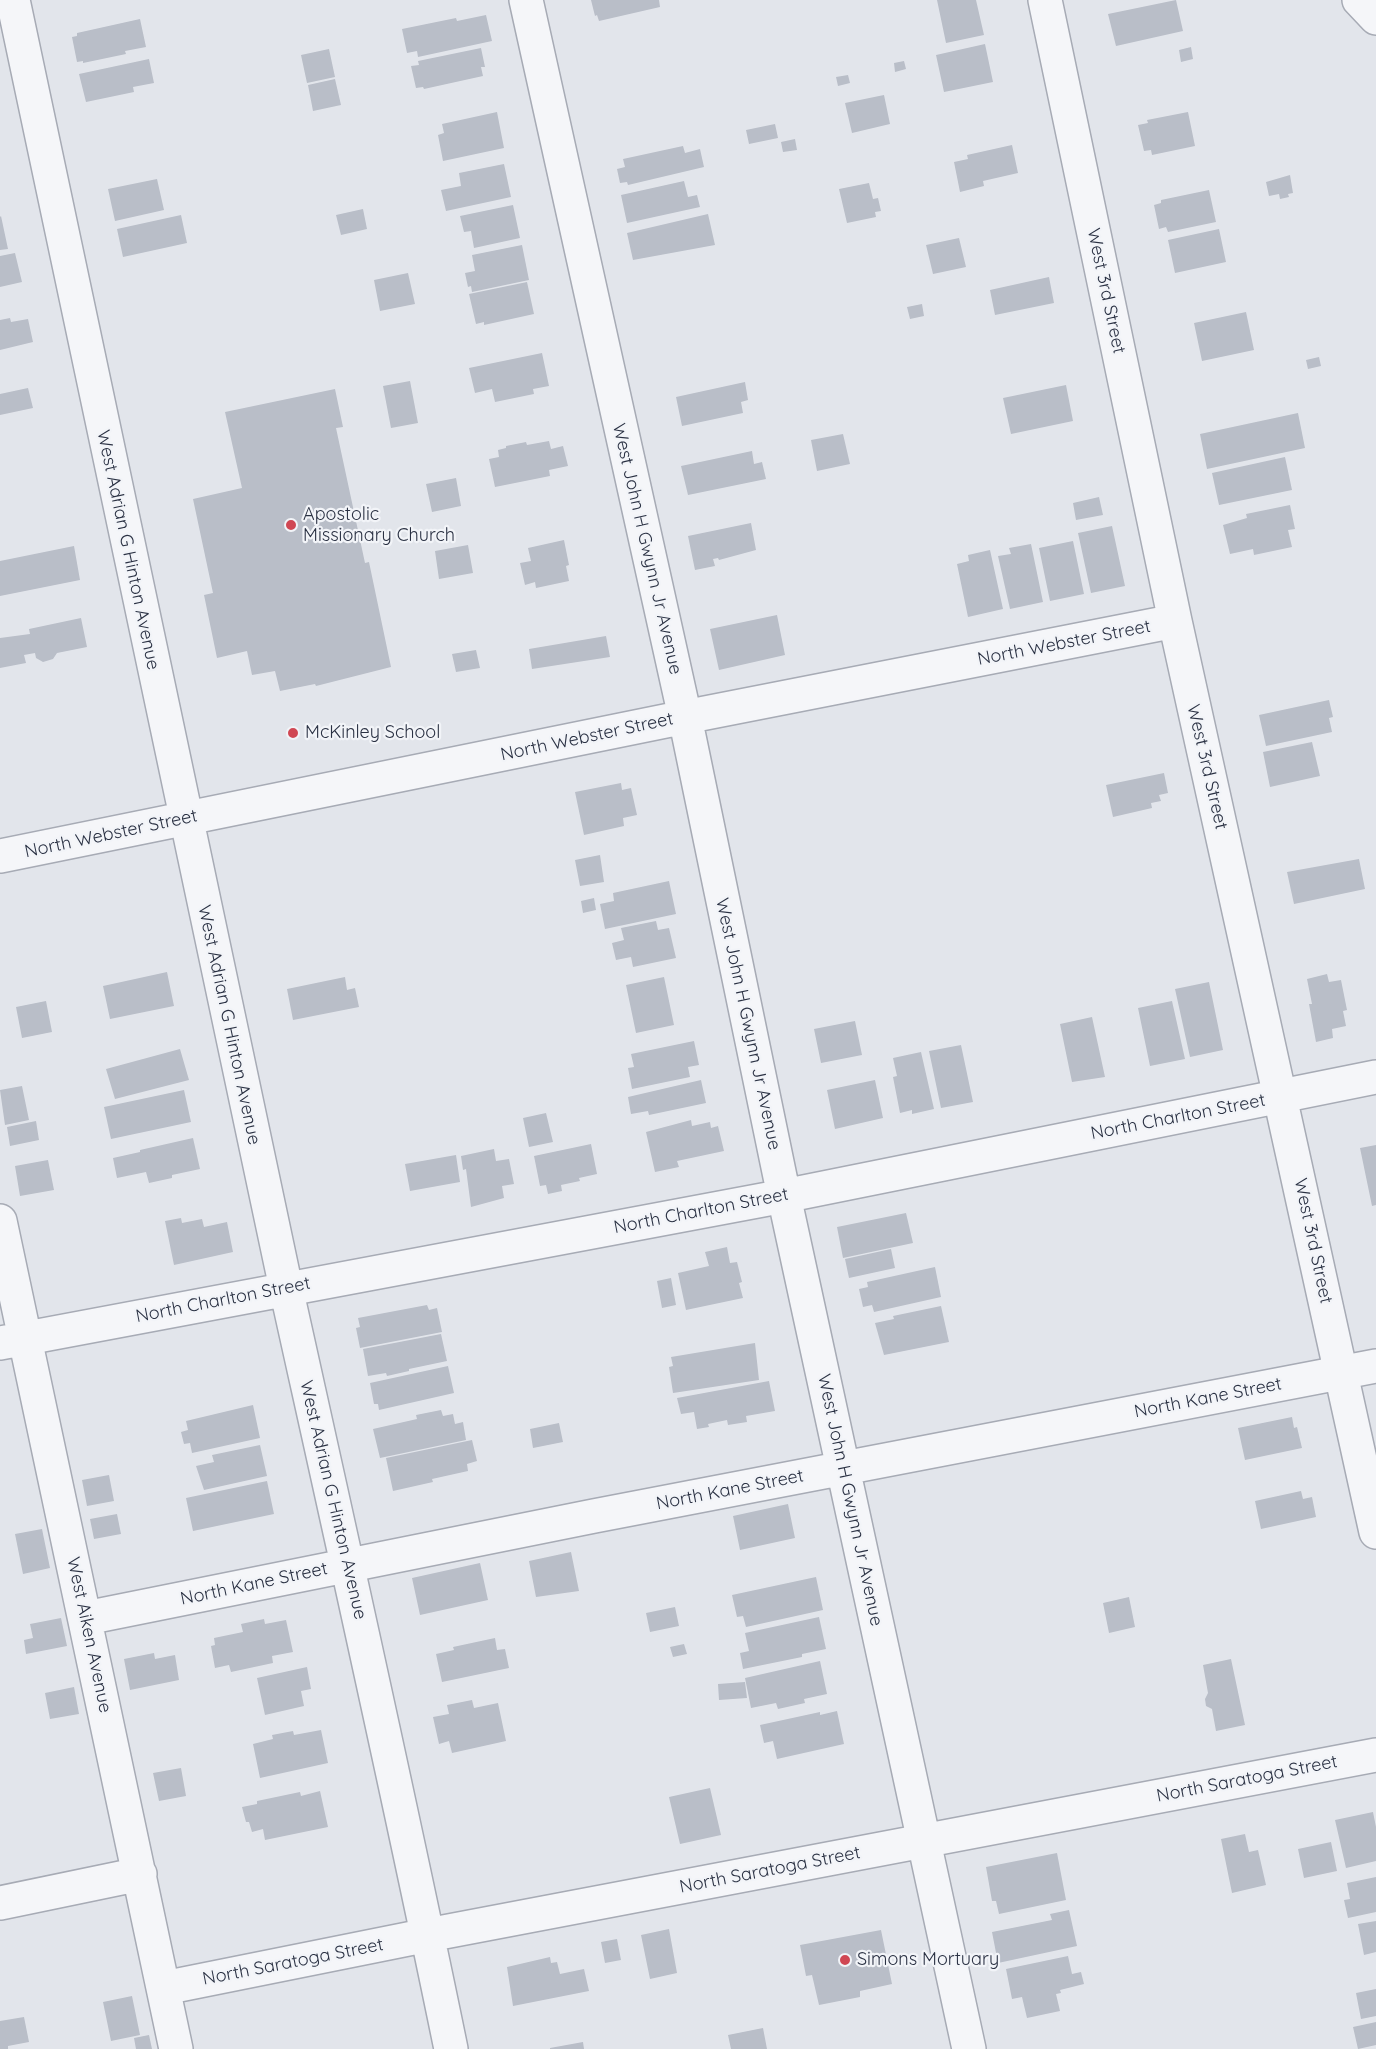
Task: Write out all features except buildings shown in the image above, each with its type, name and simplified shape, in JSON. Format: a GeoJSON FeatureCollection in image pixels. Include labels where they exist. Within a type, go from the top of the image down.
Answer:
{"type":"FeatureCollection","features":[{"type":"Feature","properties":{"kind":"street","name":"West Adrian G Hinton Avenue"},"geometry":{"type":"LineString","coordinates":[[13,0],[185,819],[348,1564],[451,2049]]}},
{"type":"Feature","properties":{"kind":"street","name":"West John H Gwynn Jr Avenue"},"geometry":{"type":"LineString","coordinates":[[526,0],[685,717],[784,1196],[969,2049]]}},
{"type":"Feature","properties":{"kind":"street","name":"West 3rd Street"},"geometry":{"type":"LineString","coordinates":[[1045,0],[1175,621],[1376,1532]]}},
{"type":"Feature","properties":{"kind":"street"},"geometry":{"type":"LineString","coordinates":[[1359,0],[1376,18]]}},
{"type":"Feature","properties":{"kind":"street","name":"North Webster Street"},"geometry":{"type":"LineString","coordinates":[[0,856],[685,717],[1175,621]]}},
{"type":"Feature","properties":{"kind":"street","name":"North Charlton Street"},"geometry":{"type":"LineString","coordinates":[[12,1340],[784,1196],[1376,1077]]}},
{"type":"Feature","properties":{"kind":"street","name":"West Aiken Avenue"},"geometry":{"type":"LineString","coordinates":[[0,1221],[12,1340],[86,1618],[177,2049]]}},
{"type":"Feature","properties":{"kind":"street","name":"North Kane Street"},"geometry":{"type":"LineString","coordinates":[[86,1618],[348,1564],[1376,1366]]}},
{"type":"Feature","properties":{"kind":"street","name":"North Saratoga Street"},"geometry":{"type":"LineString","coordinates":[[164,1988],[428,1935],[1376,1755]]}},
{"type":"Feature","properties":{"kind":"street"},"geometry":{"type":"LineString","coordinates":[[0,1904],[140,1874]]}},
{"type":"Feature","properties":{"kind":"place","name":"Apostolic Missionary Church"},"geometry":{"type":"Point","coordinates":[291,525]}},
{"type":"Feature","properties":{"kind":"place","name":"McKinley School"},"geometry":{"type":"Point","coordinates":[293,733]}},
{"type":"Feature","properties":{"kind":"place","name":"Simons Mortuary"},"geometry":{"type":"Point","coordinates":[845,1960]}}]}
